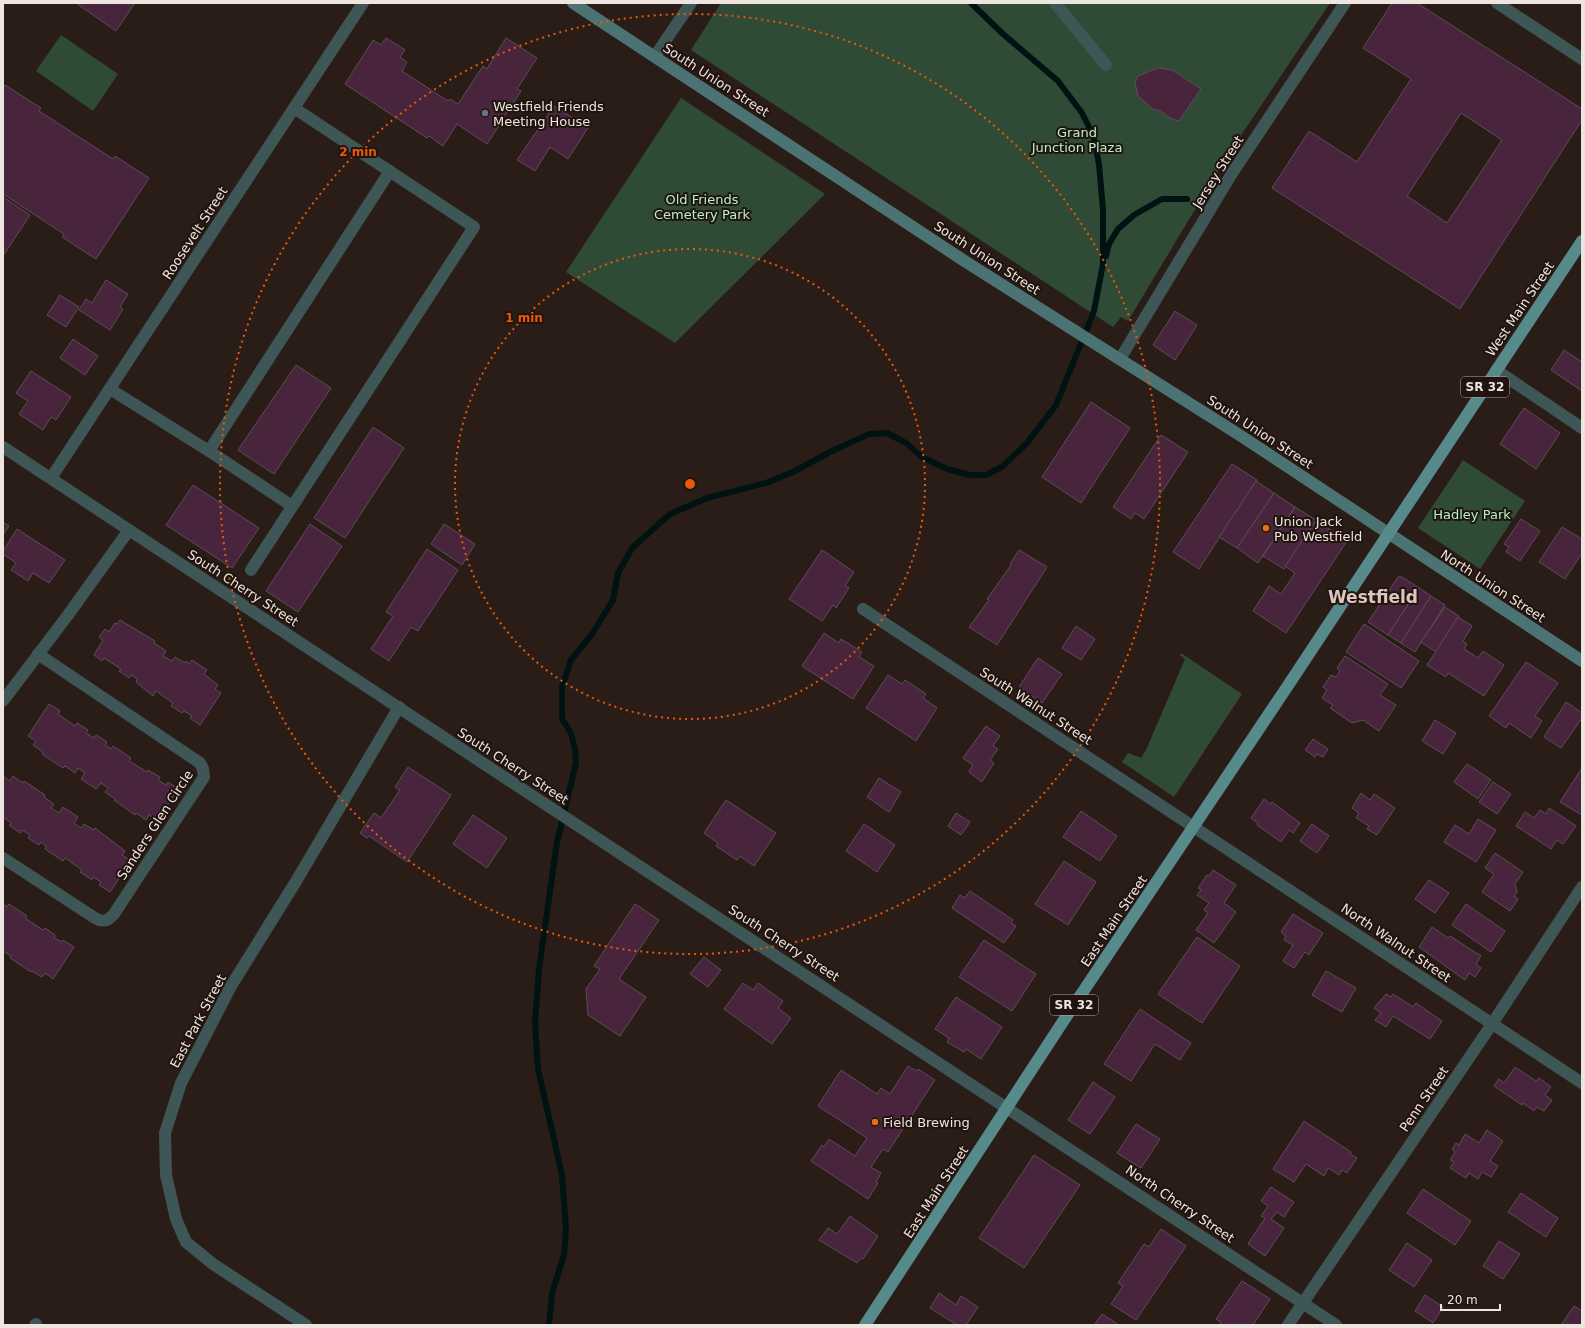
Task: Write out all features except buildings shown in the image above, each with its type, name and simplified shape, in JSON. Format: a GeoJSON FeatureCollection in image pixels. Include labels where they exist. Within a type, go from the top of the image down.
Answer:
{"type":"FeatureCollection","features":[{"type":"Feature","properties":{"kind":"main road","name":"West Main Street"},"geometry":{"type":"LineString","coordinates":[[1388,533],[1582,241]]}},
{"type":"Feature","properties":{"kind":"main road","name":"East Main Street"},"geometry":{"type":"LineString","coordinates":[[865,1325],[1064,1020],[1388,533]]}},
{"type":"Feature","properties":{"kind":"street","name":"Roosevelt Street"},"geometry":{"type":"LineString","coordinates":[[51,478],[363,3]]}},
{"type":"Feature","properties":{"kind":"street","name":"South Union Street"},"geometry":{"type":"LineString","coordinates":[[573,3],[966,262],[1238,434],[1388,533]]}},
{"type":"Feature","properties":{"kind":"street"},"geometry":{"type":"LineString","coordinates":[[655,56],[691,3]]}},
{"type":"Feature","properties":{"kind":"street"},"geometry":{"type":"LineString","coordinates":[[1055,3],[1106,65]]}},
{"type":"Feature","properties":{"kind":"street","name":"Jersey Street"},"geometry":{"type":"LineString","coordinates":[[1120,359],[1231,175],[1345,3]]}},
{"type":"Feature","properties":{"kind":"street"},"geometry":{"type":"LineString","coordinates":[[1497,3],[1582,59]]}},
{"type":"Feature","properties":{"kind":"street"},"geometry":{"type":"LineString","coordinates":[[250,570],[474,227],[294,108]]}},
{"type":"Feature","properties":{"kind":"street"},"geometry":{"type":"LineString","coordinates":[[209,451],[390,171]]}},
{"type":"Feature","properties":{"kind":"street"},"geometry":{"type":"LineString","coordinates":[[1496,370],[1582,428]]}},
{"type":"Feature","properties":{"kind":"street"},"geometry":{"type":"LineString","coordinates":[[110,389],[209,451],[292,506]]}},
{"type":"Feature","properties":{"kind":"street","name":"South Cherry Street"},"geometry":{"type":"LineString","coordinates":[[3,447],[1008,1107]]}},
{"type":"Feature","properties":{"kind":"street"},"geometry":{"type":"LineString","coordinates":[[3,701],[129,530]]}},
{"type":"Feature","properties":{"kind":"street","name":"North Union Street"},"geometry":{"type":"LineString","coordinates":[[1388,533],[1582,661]]}},
{"type":"Feature","properties":{"kind":"street","name":"South Walnut Street"},"geometry":{"type":"LineString","coordinates":[[863,609],[1194,826]]}},
{"type":"Feature","properties":{"kind":"street","name":"Sanders Glen Circle"},"geometry":{"type":"LineString","coordinates":[[3,858],[95,918],[100,921],[107,921],[114,914],[204,776],[200,763],[38,654]]}},
{"type":"Feature","properties":{"kind":"street","name":"East Park Street"},"geometry":{"type":"LineString","coordinates":[[306,1325],[213,1264],[186,1242],[176,1219],[166,1176],[166,1134],[181,1083],[231,986],[295,883],[398,707]]}},
{"type":"Feature","properties":{"kind":"street","name":"North Walnut Street"},"geometry":{"type":"LineString","coordinates":[[1194,826],[1582,1083]]}},
{"type":"Feature","properties":{"kind":"street","name":"Penn Street"},"geometry":{"type":"LineString","coordinates":[[1288,1325],[1492,1024],[1582,887]]}},
{"type":"Feature","properties":{"kind":"street","name":"North Cherry Street"},"geometry":{"type":"LineString","coordinates":[[1008,1107],[1336,1325]]}},
{"type":"Feature","properties":{"kind":"green space","name":"Grand Junction Plaza"},"geometry":{"type":"Polygon","coordinates":[[[721,3],[1330,3],[1229,153],[1128,321],[1121,317],[1113,327],[691,50],[721,3]]]}},
{"type":"Feature","properties":{"kind":"green space"},"geometry":{"type":"Polygon","coordinates":[[[61,35],[118,74],[93,111],[36,71],[61,35]]]}},
{"type":"Feature","properties":{"kind":"green space","name":"Old Friends Cemetery Park"},"geometry":{"type":"Polygon","coordinates":[[[681,98],[825,194],[675,343],[566,272],[681,98]]]}},
{"type":"Feature","properties":{"kind":"green space","name":"Hadley Park"},"geometry":{"type":"Polygon","coordinates":[[[1463,460],[1525,501],[1480,569],[1418,528],[1463,460]]]}},
{"type":"Feature","properties":{"kind":"green space"},"geometry":{"type":"Polygon","coordinates":[[[1181,653],[1242,694],[1174,797],[1122,762],[1128,753],[1141,758],[1146,750],[1185,659],[1180,655],[1181,653]]]}},
{"type":"Feature","properties":{"kind":"waterway"},"geometry":{"type":"LineString","coordinates":[[549,1325],[552,1293],[564,1255],[566,1229],[562,1175],[538,1069],[535,1023],[539,969],[557,842],[576,763],[571,733],[562,719],[562,687],[571,660],[592,634],[613,600],[618,573],[632,548],[670,514],[707,498],[766,483],[793,472],[830,452],[869,434],[887,433],[906,443],[922,457],[947,469],[970,475],[986,475],[1003,466],[1027,443],[1056,405],[1094,311],[1103,264],[1103,210],[1099,164],[1093,135],[1082,113],[1058,81],[1003,34],[971,3]]}},
{"type":"Feature","properties":{"kind":"waterway"},"geometry":{"type":"LineString","coordinates":[[1106,256],[1109,244],[1118,229],[1134,215],[1162,199],[1187,199]]}},
{"type":"Feature","properties":{"kind":"place","name":"Westfield Friends Meeting House"},"geometry":{"type":"Point","coordinates":[485,113]}},
{"type":"Feature","properties":{"kind":"place","name":"Union Jack Pub Westfield"},"geometry":{"type":"Point","coordinates":[1266,528]}},
{"type":"Feature","properties":{"kind":"place","name":"Field Brewing"},"geometry":{"type":"Point","coordinates":[875,1122]}},
{"type":"Feature","properties":{"kind":"district","name":"Westfield"},"geometry":{"type":"Point","coordinates":[1373,597]}}]}
